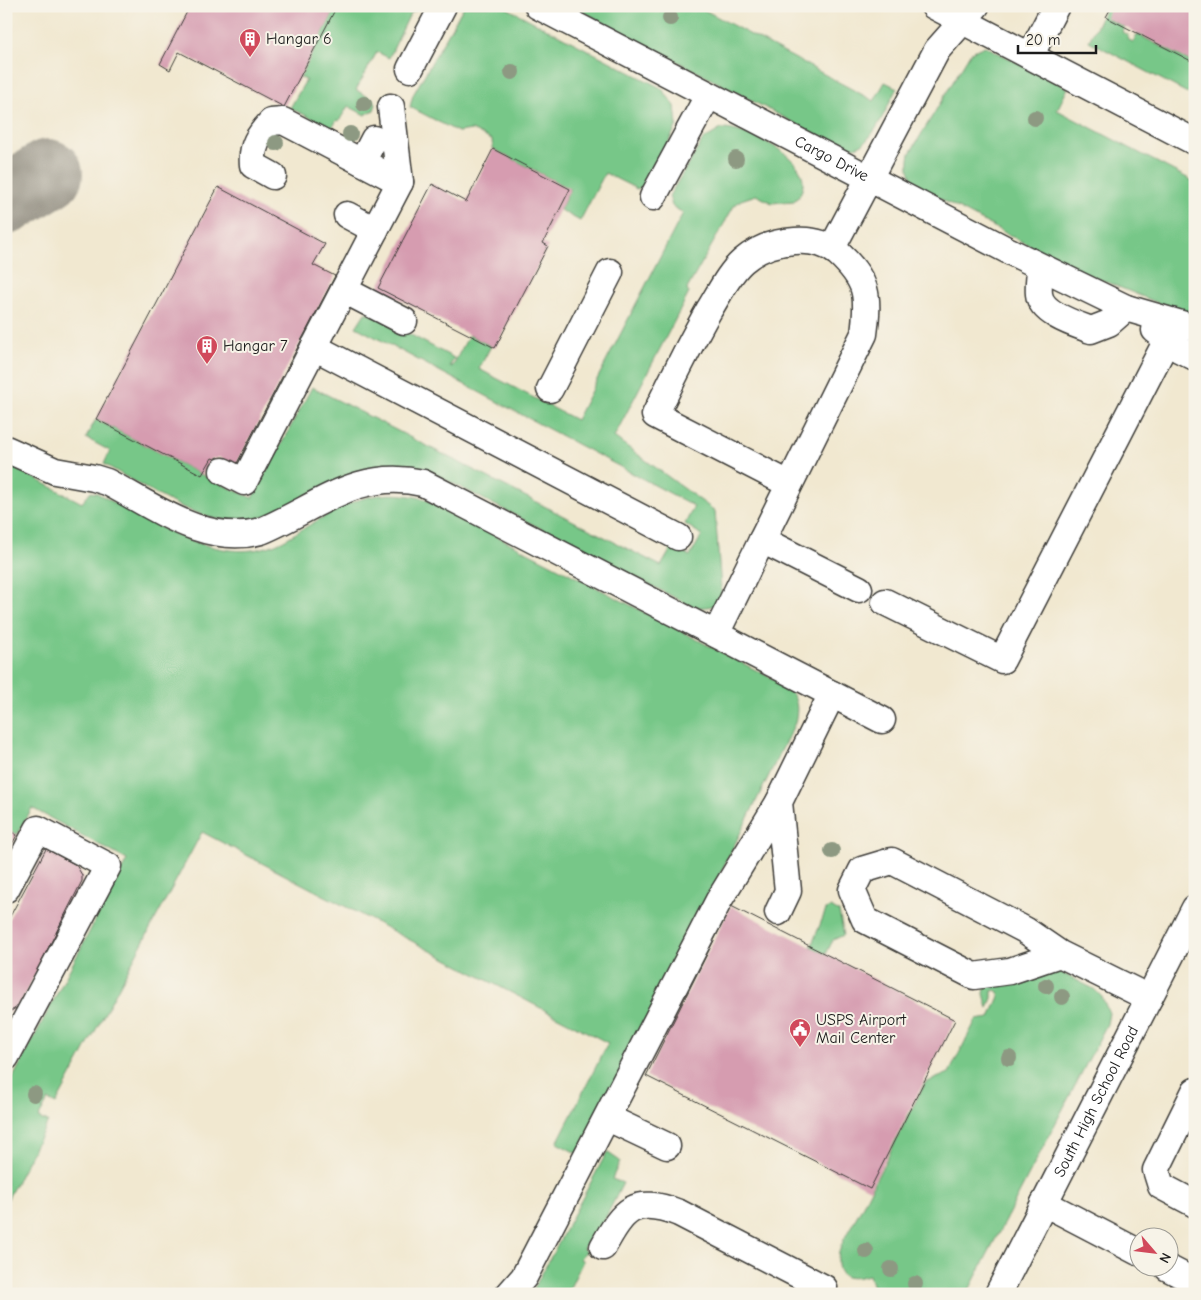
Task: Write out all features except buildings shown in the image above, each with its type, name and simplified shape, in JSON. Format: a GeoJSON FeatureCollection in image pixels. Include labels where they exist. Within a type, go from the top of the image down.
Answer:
{"type":"FeatureCollection","features":[{"type":"Feature","properties":{"kind":"street"},"geometry":{"type":"LineString","coordinates":[[410,69],[443,6]]}},
{"type":"Feature","properties":{"kind":"street","name":"Cargo Drive"},"geometry":{"type":"LineString","coordinates":[[538,6],[1040,267],[1126,308],[1195,328]]}},
{"type":"Feature","properties":{"kind":"street"},"geometry":{"type":"LineString","coordinates":[[934,6],[969,14],[1030,56],[1195,142]]}},
{"type":"Feature","properties":{"kind":"street"},"geometry":{"type":"LineString","coordinates":[[1030,56],[1056,6]]}},
{"type":"Feature","properties":{"kind":"street"},"geometry":{"type":"LineString","coordinates":[[832,248],[936,50],[969,14]]}},
{"type":"Feature","properties":{"kind":"street"},"geometry":{"type":"LineString","coordinates":[[653,197],[708,96]]}},
{"type":"Feature","properties":{"kind":"street"},"geometry":{"type":"LineString","coordinates":[[223,471],[244,482],[400,182],[391,107]]}},
{"type":"Feature","properties":{"kind":"street"},"geometry":{"type":"LineString","coordinates":[[273,176],[253,165],[251,151],[261,133],[271,122],[283,121],[400,182]]}},
{"type":"Feature","properties":{"kind":"street"},"geometry":{"type":"LineString","coordinates":[[362,162],[374,139]]}},
{"type":"Feature","properties":{"kind":"street"},"geometry":{"type":"LineString","coordinates":[[347,215],[375,230]]}},
{"type":"Feature","properties":{"kind":"street"},"geometry":{"type":"LineString","coordinates":[[716,634],[864,334],[868,302],[864,286],[851,265],[832,248],[810,240],[771,244],[743,261],[723,286],[688,347],[655,415],[789,484]]}},
{"type":"Feature","properties":{"kind":"street"},"geometry":{"type":"LineString","coordinates":[[1040,267],[1039,296],[1052,314],[1091,330],[1109,323],[1126,308]]}},
{"type":"Feature","properties":{"kind":"street"},"geometry":{"type":"LineString","coordinates":[[550,389],[610,272]]}},
{"type":"Feature","properties":{"kind":"street"},"geometry":{"type":"LineString","coordinates":[[344,290],[404,321]]}},
{"type":"Feature","properties":{"kind":"street","name":"Cargo Drive"},"geometry":{"type":"LineString","coordinates":[[1126,308],[1179,349],[1195,357]]}},
{"type":"Feature","properties":{"kind":"street"},"geometry":{"type":"LineString","coordinates":[[885,602],[1002,660],[1167,340]]}},
{"type":"Feature","properties":{"kind":"street"},"geometry":{"type":"LineString","coordinates":[[314,347],[678,537]]}},
{"type":"Feature","properties":{"kind":"street"},"geometry":{"type":"LineString","coordinates":[[6,449],[56,471],[107,482],[194,527],[230,535],[261,531],[348,488],[369,481],[391,478],[424,483],[882,720]]}},
{"type":"Feature","properties":{"kind":"street"},"geometry":{"type":"LineString","coordinates":[[762,540],[859,589]]}},
{"type":"Feature","properties":{"kind":"street"},"geometry":{"type":"LineString","coordinates":[[509,1294],[524,1277],[608,1118],[719,900],[779,802],[832,694]]}},
{"type":"Feature","properties":{"kind":"street"},"geometry":{"type":"LineString","coordinates":[[778,912],[788,891],[779,802]]}},
{"type":"Feature","properties":{"kind":"street"},"geometry":{"type":"LineString","coordinates":[[6,889],[38,829],[108,866],[6,1057]]}},
{"type":"Feature","properties":{"kind":"street"},"geometry":{"type":"LineString","coordinates":[[1060,954],[1010,971],[974,976],[865,920],[852,890],[862,870],[892,861],[1025,930],[1060,954],[1149,998]]}},
{"type":"Feature","properties":{"kind":"street","name":"South High School Road"},"geometry":{"type":"LineString","coordinates":[[998,1294],[1195,908]]}},
{"type":"Feature","properties":{"kind":"street"},"geometry":{"type":"LineString","coordinates":[[1195,1091],[1156,1170],[1161,1186],[1195,1204]]}},
{"type":"Feature","properties":{"kind":"street"},"geometry":{"type":"LineString","coordinates":[[608,1118],[667,1146]]}},
{"type":"Feature","properties":{"kind":"street"},"geometry":{"type":"LineString","coordinates":[[1044,1203],[1128,1247]]}},
{"type":"Feature","properties":{"kind":"street"},"geometry":{"type":"LineString","coordinates":[[603,1247],[617,1221],[630,1209],[646,1204],[662,1206],[824,1288]]}},
{"type":"Feature","properties":{"kind":"street"},"geometry":{"type":"LineString","coordinates":[[1178,1273],[1195,1282]]}},
{"type":"Feature","properties":{"kind":"green space"},"geometry":{"type":"Polygon","coordinates":[[[337,6],[422,6],[410,14],[389,58],[377,52],[356,90],[374,100],[376,104],[374,110],[365,115],[348,106],[339,121],[337,120],[332,128],[290,108],[306,80],[299,77],[337,6]]]}},
{"type":"Feature","properties":{"kind":"green space"},"geometry":{"type":"Polygon","coordinates":[[[464,6],[503,6],[661,88],[675,106],[677,125],[648,184],[637,189],[605,173],[580,221],[560,210],[570,189],[493,149],[492,140],[472,130],[458,132],[410,107],[413,95],[464,6]]]}},
{"type":"Feature","properties":{"kind":"green space"},"geometry":{"type":"Polygon","coordinates":[[[572,6],[697,6],[874,101],[885,82],[897,88],[875,130],[864,143],[853,147],[838,146],[572,6]]]}},
{"type":"Feature","properties":{"kind":"green space"},"geometry":{"type":"Polygon","coordinates":[[[1106,8],[1111,10],[1106,18],[1124,27],[1122,32],[1128,35],[1127,39],[1133,42],[1137,34],[1195,64],[1195,97],[1089,41],[1106,8]]]}},
{"type":"Feature","properties":{"kind":"green space"},"geometry":{"type":"Polygon","coordinates":[[[985,46],[1068,88],[1057,110],[1195,182],[1195,318],[1072,268],[920,188],[916,184],[910,172],[910,153],[971,52],[985,46]]]}},
{"type":"Feature","properties":{"kind":"green space"},"geometry":{"type":"Polygon","coordinates":[[[721,129],[732,130],[758,138],[785,154],[795,163],[801,173],[802,189],[794,201],[772,203],[756,195],[741,200],[734,206],[687,289],[689,293],[614,437],[715,511],[722,602],[719,604],[708,607],[693,607],[429,471],[377,466],[337,480],[262,517],[243,521],[223,520],[202,515],[180,506],[104,464],[110,451],[86,438],[96,419],[202,475],[252,498],[312,387],[661,566],[671,549],[674,548],[690,556],[702,535],[685,524],[694,506],[356,327],[365,313],[370,313],[454,358],[450,366],[452,367],[469,335],[491,346],[479,369],[576,420],[683,213],[672,206],[669,196],[703,140],[721,129]]]}},
{"type":"Feature","properties":{"kind":"green space"},"geometry":{"type":"Polygon","coordinates":[[[6,463],[82,503],[90,492],[97,493],[177,535],[221,549],[243,551],[268,547],[278,543],[332,512],[360,499],[389,494],[425,499],[783,684],[791,693],[797,706],[795,723],[630,1055],[578,1154],[557,1143],[608,1043],[202,832],[56,1104],[48,1100],[38,1118],[48,1122],[6,1202],[6,1091],[127,860],[32,808],[17,835],[6,829],[6,463]]]}},
{"type":"Feature","properties":{"kind":"green space"},"geometry":{"type":"Polygon","coordinates":[[[831,907],[839,912],[844,935],[833,940],[826,954],[811,947],[826,910],[831,907]]]}},
{"type":"Feature","properties":{"kind":"green space"},"geometry":{"type":"Polygon","coordinates":[[[1054,969],[1094,989],[1102,997],[1109,1013],[1107,1024],[967,1294],[875,1294],[869,1275],[852,1278],[843,1275],[838,1266],[841,1246],[925,1083],[949,1073],[976,1020],[990,1018],[1000,994],[997,990],[992,991],[992,998],[988,1008],[984,994],[985,987],[1054,969]]]}},
{"type":"Feature","properties":{"kind":"green space"},"geometry":{"type":"Polygon","coordinates":[[[607,1152],[620,1161],[612,1179],[623,1183],[592,1245],[587,1242],[583,1249],[588,1253],[584,1252],[580,1259],[583,1261],[567,1294],[531,1294],[607,1152]]]}},
{"type":"Feature","properties":{"kind":"taxiway"},"geometry":{"type":"LineString","coordinates":[[6,200],[48,174]]}},
{"type":"Feature","properties":{"kind":"place","name":"Hangar 6"},"geometry":{"type":"Point","coordinates":[250,58]}},
{"type":"Feature","properties":{"kind":"place","name":"Hangar 7"},"geometry":{"type":"Point","coordinates":[207,365]}},
{"type":"Feature","properties":{"kind":"place","name":"USPS Airport Mail Center"},"geometry":{"type":"Point","coordinates":[800,1048]}}]}
